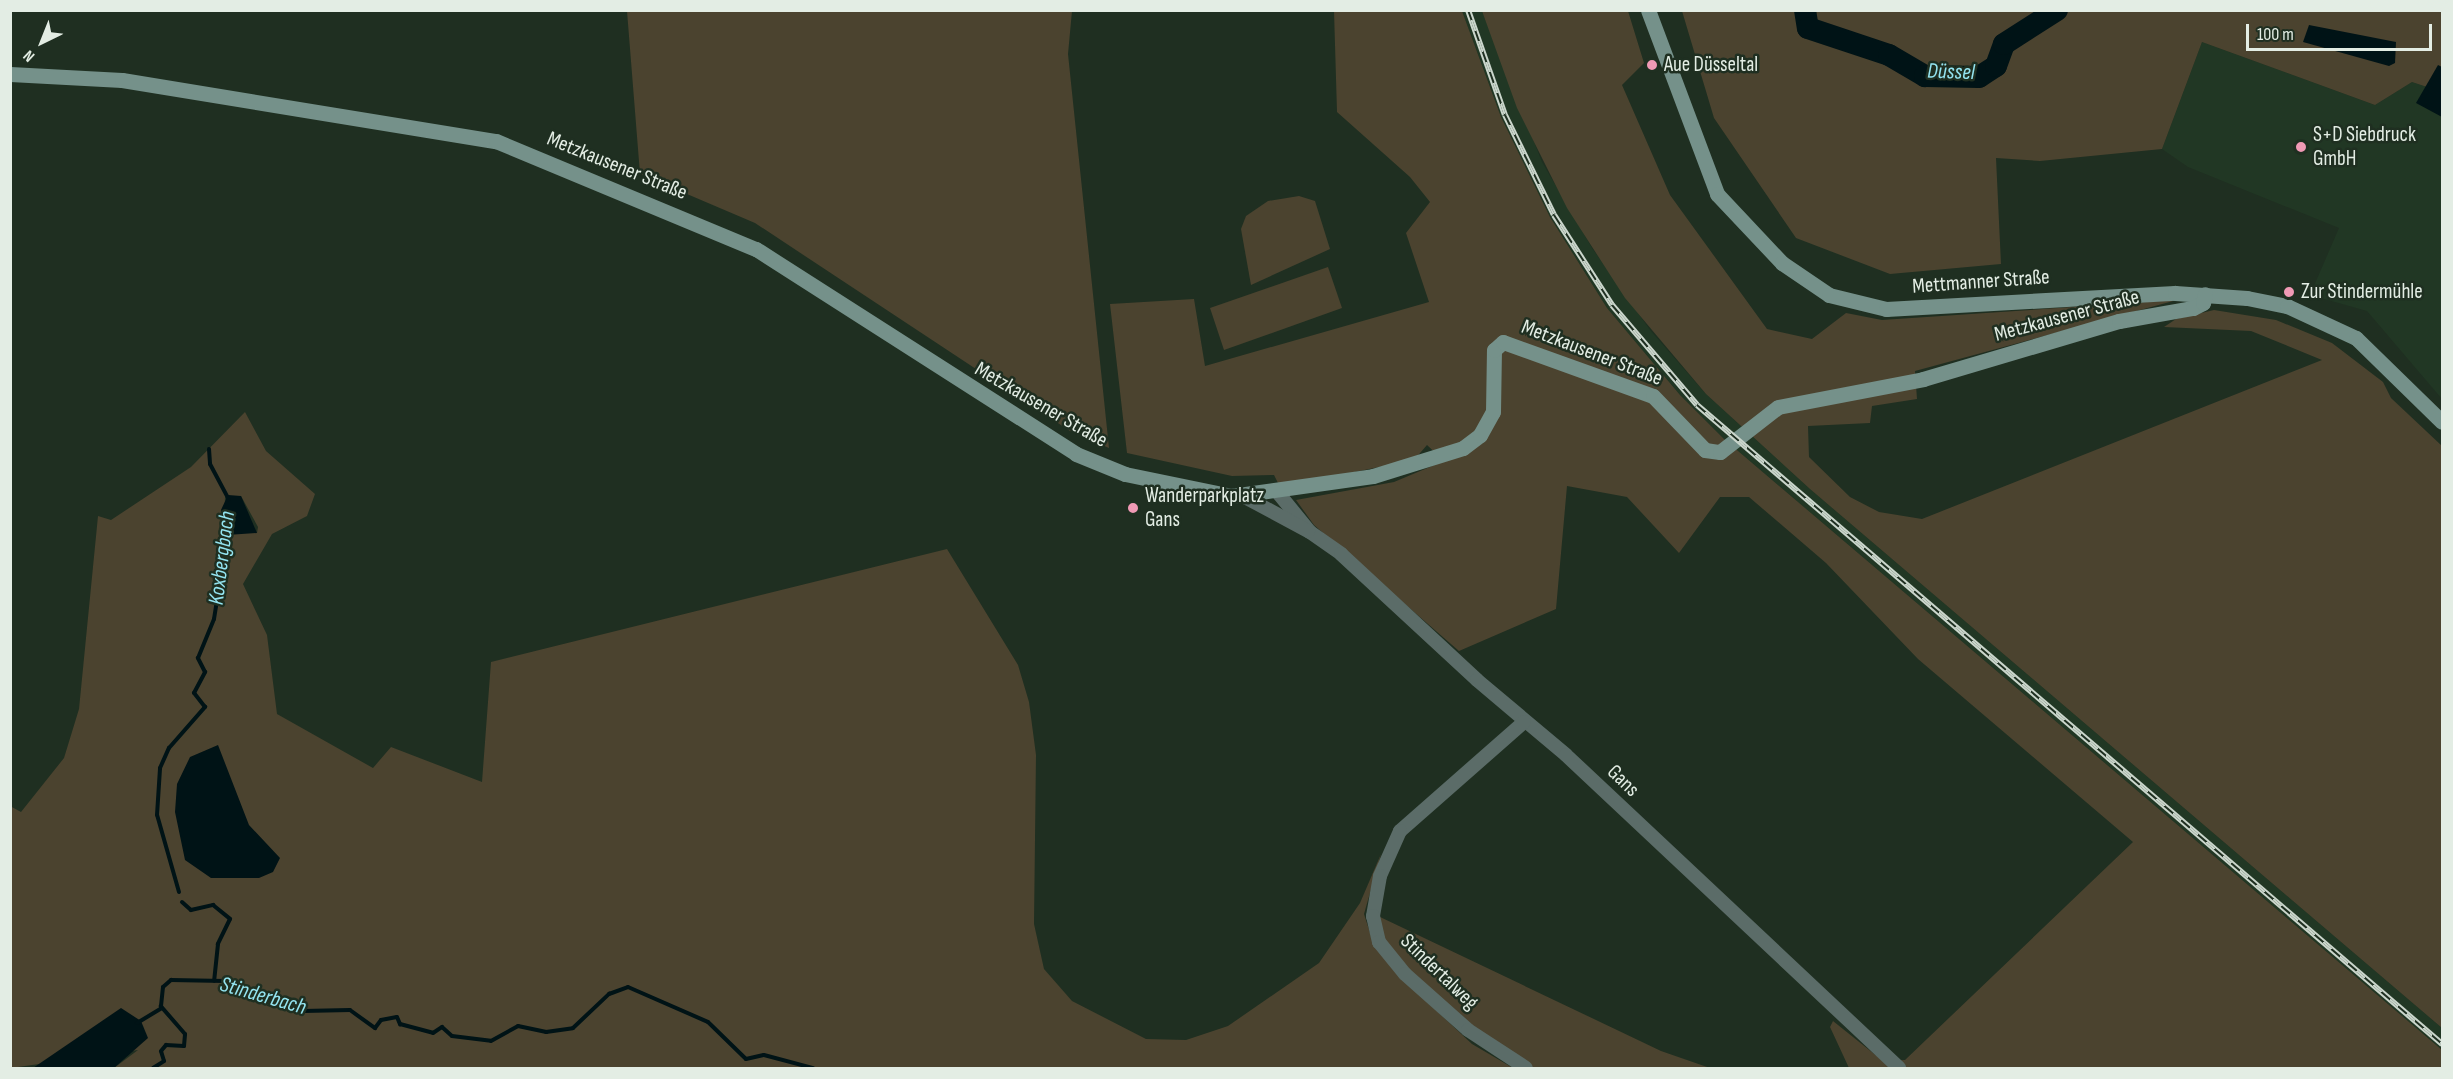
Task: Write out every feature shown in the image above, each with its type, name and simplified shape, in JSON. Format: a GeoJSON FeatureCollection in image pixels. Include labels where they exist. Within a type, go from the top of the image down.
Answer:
{"type":"FeatureCollection","features":[{"type":"Feature","properties":{"kind":"street","name":"Mettmanner Straße"},"geometry":{"type":"LineString","coordinates":[[1647,10],[1717,194],[1765,248],[1829,295],[1886,309],[1926,309],[2205,294],[2287,306],[2328,322],[2378,354],[2442,422]]}},
{"type":"Feature","properties":{"kind":"street","name":"Metzkausener Straße"},"geometry":{"type":"LineString","coordinates":[[10,74],[122,80],[496,141],[756,249],[1076,454],[1125,474],[1243,496],[1279,494],[1420,465],[1463,448],[1480,435],[1493,412],[1494,350],[1503,342],[1653,396],[1706,450],[1720,452],[1778,407],[1923,379],[2119,321],[2193,308],[2203,303],[2205,294]]}},
{"type":"Feature","properties":{"kind":"street","name":"Gans"},"geometry":{"type":"LineString","coordinates":[[1279,494],[1310,532]]}},
{"type":"Feature","properties":{"kind":"street","name":"Gans"},"geometry":{"type":"LineString","coordinates":[[1243,496],[1310,532],[1382,589],[1524,722],[1566,755],[1899,1068]]}},
{"type":"Feature","properties":{"kind":"street","name":"Stindertalweg"},"geometry":{"type":"LineString","coordinates":[[1524,722],[1400,831],[1380,876],[1373,916],[1379,942],[1405,974],[1468,1030],[1526,1068]]}},
{"type":"Feature","properties":{"kind":"shaded area"},"geometry":{"type":"Polygon","coordinates":[[[627,11],[1072,11],[1068,54],[1109,448],[1070,431],[755,223],[640,174],[627,11]]]}},
{"type":"Feature","properties":{"kind":"shaded area"},"geometry":{"type":"Polygon","coordinates":[[[1334,11],[1462,11],[1501,117],[1550,217],[1607,308],[1680,395],[1724,439],[2442,1050],[2442,1068],[1849,1068],[1830,1027],[1833,1021],[1883,1061],[1905,1060],[2133,842],[1918,659],[1826,563],[1749,497],[1720,497],[1679,553],[1627,497],[1567,486],[1556,609],[1459,651],[1314,525],[1296,500],[1394,482],[1444,461],[1427,445],[1414,460],[1280,487],[1274,475],[1232,476],[1127,453],[1110,304],[1194,299],[1205,366],[1429,302],[1406,233],[1430,202],[1410,177],[1337,112],[1334,11]]]}},
{"type":"Feature","properties":{"kind":"shaded area"},"geometry":{"type":"Polygon","coordinates":[[[1462,11],[1482,11],[1542,162],[1592,248],[1650,330],[1706,394],[1810,489],[2442,1028],[2442,1050],[1724,439],[1680,395],[1607,308],[1550,217],[1501,117],[1462,11]]]}},
{"type":"Feature","properties":{"kind":"shaded area"},"geometry":{"type":"Polygon","coordinates":[[[1482,11],[1628,11],[1644,63],[1622,85],[1670,195],[1767,329],[1812,339],[1846,313],[1882,320],[2177,300],[1915,371],[1917,399],[1872,406],[1870,423],[1808,426],[1809,457],[1850,497],[1879,512],[1922,519],[2322,360],[2251,331],[2164,327],[2176,319],[2214,310],[2276,320],[2332,343],[2383,382],[2391,398],[2442,446],[2442,1028],[1810,489],[1706,394],[1625,298],[1567,208],[1517,108],[1482,11]]]}},
{"type":"Feature","properties":{"kind":"shaded area"},"geometry":{"type":"Polygon","coordinates":[[[1682,11],[2442,11],[2442,92],[2412,82],[2375,105],[2202,42],[2162,149],[2040,161],[1996,158],[2001,264],[1890,274],[1796,238],[1714,118],[1682,11]]]}},
{"type":"Feature","properties":{"kind":"shaded area"},"geometry":{"type":"Polygon","coordinates":[[[2309,25],[2396,42],[2395,63],[2389,66],[2303,42],[2309,25]]]}},
{"type":"Feature","properties":{"kind":"shaded area"},"geometry":{"type":"Polygon","coordinates":[[[2202,42],[2375,105],[2412,82],[2442,92],[2442,399],[2367,311],[2310,295],[2339,228],[2188,167],[2162,149],[2202,42]]]}},
{"type":"Feature","properties":{"kind":"shaded area"},"geometry":{"type":"Polygon","coordinates":[[[2438,65],[2442,67],[2442,117],[2416,103],[2438,65]]]}},
{"type":"Feature","properties":{"kind":"shaded area"},"geometry":{"type":"Polygon","coordinates":[[[1299,196],[1315,201],[1330,249],[1251,285],[1241,229],[1246,216],[1268,201],[1299,196]]]}},
{"type":"Feature","properties":{"kind":"shaded area"},"geometry":{"type":"Polygon","coordinates":[[[1328,267],[1342,308],[1224,350],[1210,308],[1328,267]]]}},
{"type":"Feature","properties":{"kind":"shaded area"},"geometry":{"type":"Polygon","coordinates":[[[245,412],[266,451],[315,494],[307,516],[272,534],[243,584],[267,635],[277,714],[373,768],[391,747],[482,782],[491,662],[947,549],[1018,665],[1029,702],[1036,755],[1034,924],[1044,969],[1072,1001],[1146,1039],[1186,1040],[1228,1026],[1319,963],[1360,903],[1381,854],[1364,914],[1373,942],[1410,986],[1472,1044],[1513,1068],[114,1068],[138,1050],[11,1068],[10,806],[21,812],[64,758],[79,709],[98,516],[111,520],[191,467],[245,412]],[[241,496],[225,497],[224,530],[257,533],[258,527],[241,496]]]}},
{"type":"Feature","properties":{"kind":"shaded area"},"geometry":{"type":"Polygon","coordinates":[[[228,495],[241,496],[257,533],[227,535],[221,510],[228,495]]]}},
{"type":"Feature","properties":{"kind":"shaded area"},"geometry":{"type":"Polygon","coordinates":[[[218,745],[249,825],[280,858],[273,872],[259,878],[211,878],[185,860],[175,812],[177,784],[190,757],[218,745]]]}},
{"type":"Feature","properties":{"kind":"shaded area"},"geometry":{"type":"Polygon","coordinates":[[[1378,916],[1661,1051],[1710,1068],[1534,1068],[1471,1027],[1410,973],[1384,939],[1378,916]]]}},
{"type":"Feature","properties":{"kind":"shaded area"},"geometry":{"type":"Polygon","coordinates":[[[121,1008],[141,1021],[148,1038],[114,1068],[33,1068],[121,1008]]]}},
{"type":"Feature","properties":{"kind":"waterway","name":"Düssel"},"geometry":{"type":"LineString","coordinates":[[1805,10],[1808,28],[1889,55],[1925,76],[1979,77],[1996,66],[2004,44],[2057,10]]}},
{"type":"Feature","properties":{"kind":"waterway","name":"Koxbergbach"},"geometry":{"type":"LineString","coordinates":[[209,449],[210,464],[229,499]]}},
{"type":"Feature","properties":{"kind":"waterway","name":"Koxbergbach"},"geometry":{"type":"LineString","coordinates":[[179,892],[157,815],[160,768],[169,748],[205,707],[194,693],[205,672],[198,658],[214,619],[228,532]]}},
{"type":"Feature","properties":{"kind":"waterway","name":"Koxbergbach"},"geometry":{"type":"LineString","coordinates":[[182,902],[191,910],[213,905],[230,919],[218,944],[214,981]]}},
{"type":"Feature","properties":{"kind":"waterway","name":"Stinderbach"},"geometry":{"type":"LineString","coordinates":[[153,1068],[164,1061],[161,1051],[166,1045],[184,1046],[185,1034],[161,1006],[163,987],[171,980],[225,981],[303,1011],[350,1010],[375,1028],[381,1020],[397,1017],[400,1024],[433,1033],[442,1027],[452,1036],[491,1041],[518,1026],[546,1032],[573,1028],[609,994],[628,987],[708,1022],[746,1059],[764,1055],[813,1068]]}},
{"type":"Feature","properties":{"kind":"waterway"},"geometry":{"type":"LineString","coordinates":[[137,1023],[162,1008]]}},
{"type":"Feature","properties":{"kind":"railway"},"geometry":{"type":"LineString","coordinates":[[1468,10],[1505,115],[1554,215],[1612,305],[1697,405],[2442,1044]]}},
{"type":"Feature","properties":{"kind":"place","name":"Aue Düsseltal"},"geometry":{"type":"Point","coordinates":[1652,65]}},
{"type":"Feature","properties":{"kind":"place","name":"S+D Siebdruck GmbH"},"geometry":{"type":"Point","coordinates":[2301,147]}},
{"type":"Feature","properties":{"kind":"place","name":"Zur Stindermühle"},"geometry":{"type":"Point","coordinates":[2289,292]}},
{"type":"Feature","properties":{"kind":"place","name":"Wanderparkplatz Gans"},"geometry":{"type":"Point","coordinates":[1133,508]}}]}
